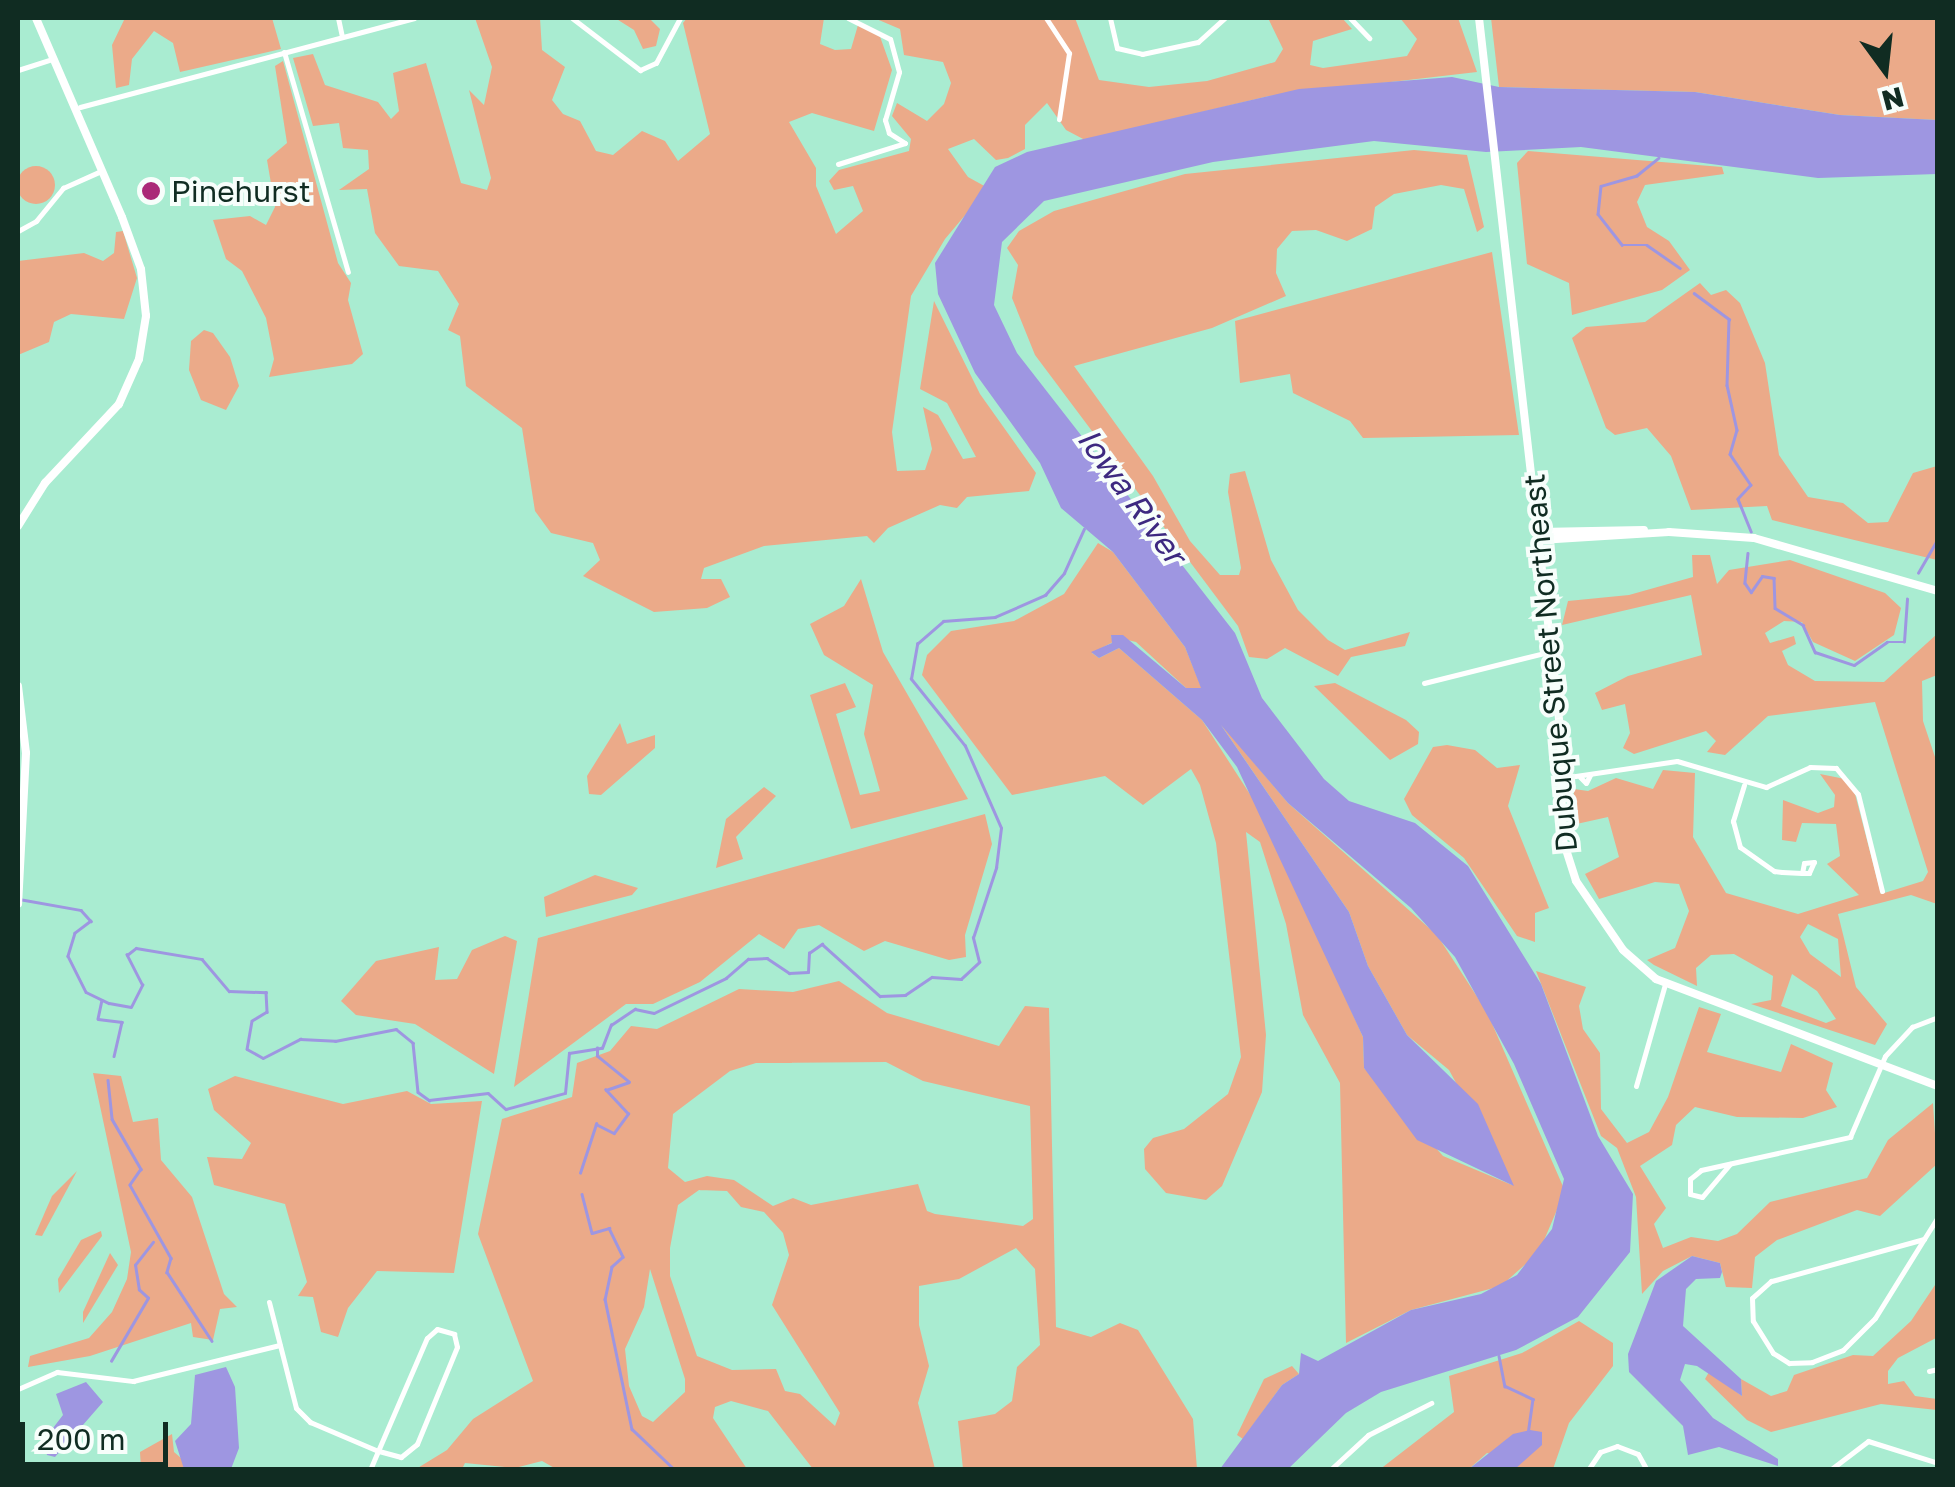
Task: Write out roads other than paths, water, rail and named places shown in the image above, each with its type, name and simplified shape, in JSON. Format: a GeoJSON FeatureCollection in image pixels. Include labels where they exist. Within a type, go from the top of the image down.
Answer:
{"type":"FeatureCollection","features":[{"type":"Feature","properties":{"kind":"main road"},"geometry":{"type":"LineString","coordinates":[[18,526],[46,483],[115,410],[139,359],[143,281],[80,107],[36,18]]}},
{"type":"Feature","properties":{"kind":"main road","name":"Dubuque Street Northeast"},"geometry":{"type":"LineString","coordinates":[[1479,18],[1552,651],[1562,778],[1562,837],[1576,881],[1629,956],[1665,984],[1938,1086]]}},
{"type":"Feature","properties":{"kind":"main road"},"geometry":{"type":"LineString","coordinates":[[1539,536],[1668,532],[1787,544],[1938,591]]}},
{"type":"Feature","properties":{"kind":"main road"},"geometry":{"type":"LineString","coordinates":[[18,686],[26,753],[18,904]]}},
{"type":"Feature","properties":{"kind":"street"},"geometry":{"type":"LineString","coordinates":[[338,18],[342,36]]}},
{"type":"Feature","properties":{"kind":"street"},"geometry":{"type":"LineString","coordinates":[[80,107],[414,18]]}},
{"type":"Feature","properties":{"kind":"street"},"geometry":{"type":"LineString","coordinates":[[572,18],[640,70],[660,58],[680,18]]}},
{"type":"Feature","properties":{"kind":"street"},"geometry":{"type":"LineString","coordinates":[[838,164],[904,146],[889,133],[886,104],[899,72],[890,39],[848,18]]}},
{"type":"Feature","properties":{"kind":"street"},"geometry":{"type":"LineString","coordinates":[[1046,18],[1069,50],[1059,119]]}},
{"type":"Feature","properties":{"kind":"street"},"geometry":{"type":"LineString","coordinates":[[1110,18],[1117,48],[1142,54],[1198,42],[1225,18]]}},
{"type":"Feature","properties":{"kind":"street"},"geometry":{"type":"LineString","coordinates":[[1350,18],[1369,38]]}},
{"type":"Feature","properties":{"kind":"street"},"geometry":{"type":"LineString","coordinates":[[284,52],[348,272]]}},
{"type":"Feature","properties":{"kind":"street"},"geometry":{"type":"LineString","coordinates":[[18,70],[56,57]]}},
{"type":"Feature","properties":{"kind":"street"},"geometry":{"type":"LineString","coordinates":[[18,231],[36,221],[63,188],[104,170]]}},
{"type":"Feature","properties":{"kind":"street"},"geometry":{"type":"LineString","coordinates":[[1424,683],[1552,651]]}},
{"type":"Feature","properties":{"kind":"street"},"geometry":{"type":"LineString","coordinates":[[1562,778],[1684,761],[1744,785],[1772,786],[1816,766],[1841,771],[1858,794],[1882,891]]}},
{"type":"Feature","properties":{"kind":"street"},"geometry":{"type":"LineString","coordinates":[[1744,785],[1734,822],[1740,847],[1767,868],[1802,874]]}},
{"type":"Feature","properties":{"kind":"street"},"geometry":{"type":"LineString","coordinates":[[1636,1086],[1665,984]]}},
{"type":"Feature","properties":{"kind":"street"},"geometry":{"type":"LineString","coordinates":[[1730,1164],[1716,1172],[1702,1196],[1690,1194],[1694,1175],[1730,1164],[1850,1137],[1882,1062],[1905,1032],[1938,1018]]}},
{"type":"Feature","properties":{"kind":"street"},"geometry":{"type":"LineString","coordinates":[[1924,1239],[1771,1281],[1752,1298],[1753,1321],[1784,1361],[1812,1362],[1835,1354],[1867,1329],[1924,1239],[1938,1216]]}},
{"type":"Feature","properties":{"kind":"street"},"geometry":{"type":"LineString","coordinates":[[269,1302],[302,1416],[378,1452],[402,1457],[415,1448],[458,1347],[450,1331],[437,1329],[428,1338],[378,1452],[370,1470]]}},
{"type":"Feature","properties":{"kind":"street"},"geometry":{"type":"LineString","coordinates":[[18,1389],[57,1372],[134,1381],[280,1344]]}},
{"type":"Feature","properties":{"kind":"street"},"geometry":{"type":"LineString","coordinates":[[1928,1370],[1938,1369]]}},
{"type":"Feature","properties":{"kind":"street"},"geometry":{"type":"LineString","coordinates":[[1330,1470],[1368,1435],[1431,1402]]}},
{"type":"Feature","properties":{"kind":"street"},"geometry":{"type":"LineString","coordinates":[[1830,1470],[1868,1441],[1938,1463]]}},
{"type":"Feature","properties":{"kind":"street"},"geometry":{"type":"LineString","coordinates":[[1588,1470],[1600,1452],[1617,1446],[1638,1454],[1647,1470]]}},
{"type":"Feature","properties":{"kind":"waterway"},"geometry":{"type":"LineString","coordinates":[[1659,158],[1637,176],[1601,186],[1598,214],[1622,245],[1647,245],[1680,268]]}},
{"type":"Feature","properties":{"kind":"waterway"},"geometry":{"type":"LineString","coordinates":[[1694,293],[1729,319],[1727,385],[1737,430],[1730,454],[1751,485],[1738,499],[1751,531]]}},
{"type":"Feature","properties":{"kind":"waterway"},"geometry":{"type":"LineString","coordinates":[[19,899],[81,910],[91,921],[75,933],[68,956],[86,992],[109,1003],[131,1007],[142,985],[127,955],[136,948],[202,959],[229,991],[266,992],[267,1012],[252,1021],[247,1049],[263,1058],[300,1039],[335,1041],[396,1029],[413,1043],[418,1092],[429,1100],[488,1093],[506,1109],[565,1093],[569,1053],[602,1048],[611,1025],[635,1009],[654,1013],[726,978],[748,959],[767,958],[789,973],[808,972],[809,953],[822,944],[880,996],[905,995],[932,977],[961,979],[979,962],[973,938],[996,868],[1001,828],[965,746],[911,679],[917,644],[943,621],[995,617],[1045,595],[1064,573],[1084,529]]}},
{"type":"Feature","properties":{"kind":"waterway"},"geometry":{"type":"LineString","coordinates":[[1918,573],[1938,539]]}},
{"type":"Feature","properties":{"kind":"waterway"},"geometry":{"type":"LineString","coordinates":[[1748,553],[1745,583],[1751,592],[1762,576],[1774,578],[1775,608],[1803,625],[1815,652],[1854,665],[1887,642],[1904,642],[1907,599]]}},
{"type":"Feature","properties":{"kind":"waterway"},"geometry":{"type":"LineString","coordinates":[[102,1000],[98,1019],[122,1022],[114,1056]]}},
{"type":"Feature","properties":{"kind":"waterway"},"geometry":{"type":"LineString","coordinates":[[580,1173],[596,1124],[614,1133],[628,1114],[606,1090],[629,1082],[597,1056],[597,1048]]}},
{"type":"Feature","properties":{"kind":"waterway"},"geometry":{"type":"LineString","coordinates":[[108,1080],[112,1119],[141,1169],[130,1185],[171,1258],[167,1272],[212,1341]]}},
{"type":"Feature","properties":{"kind":"waterway"},"geometry":{"type":"LineString","coordinates":[[582,1194],[592,1233],[609,1228],[623,1257],[612,1267],[605,1299],[632,1429],[675,1470]]}},
{"type":"Feature","properties":{"kind":"waterway"},"geometry":{"type":"LineString","coordinates":[[111,1361],[148,1298],[139,1290],[135,1265],[153,1242]]}},
{"type":"Feature","properties":{"kind":"waterway"},"geometry":{"type":"LineString","coordinates":[[1499,1356],[1505,1386],[1533,1399],[1528,1433]]}},
{"type":"Feature","properties":{"kind":"waterway"},"geometry":{"type":"LineString","coordinates":[[700,1470],[712,1470]]}},
{"type":"Feature","properties":{"kind":"place","name":"Pinehurst"},"geometry":{"type":"Point","coordinates":[151,191]}},
{"type":"Feature","properties":{"kind":"water label","name":"Iowa River"},"geometry":{"type":"Point","coordinates":[1132,496]}}]}
